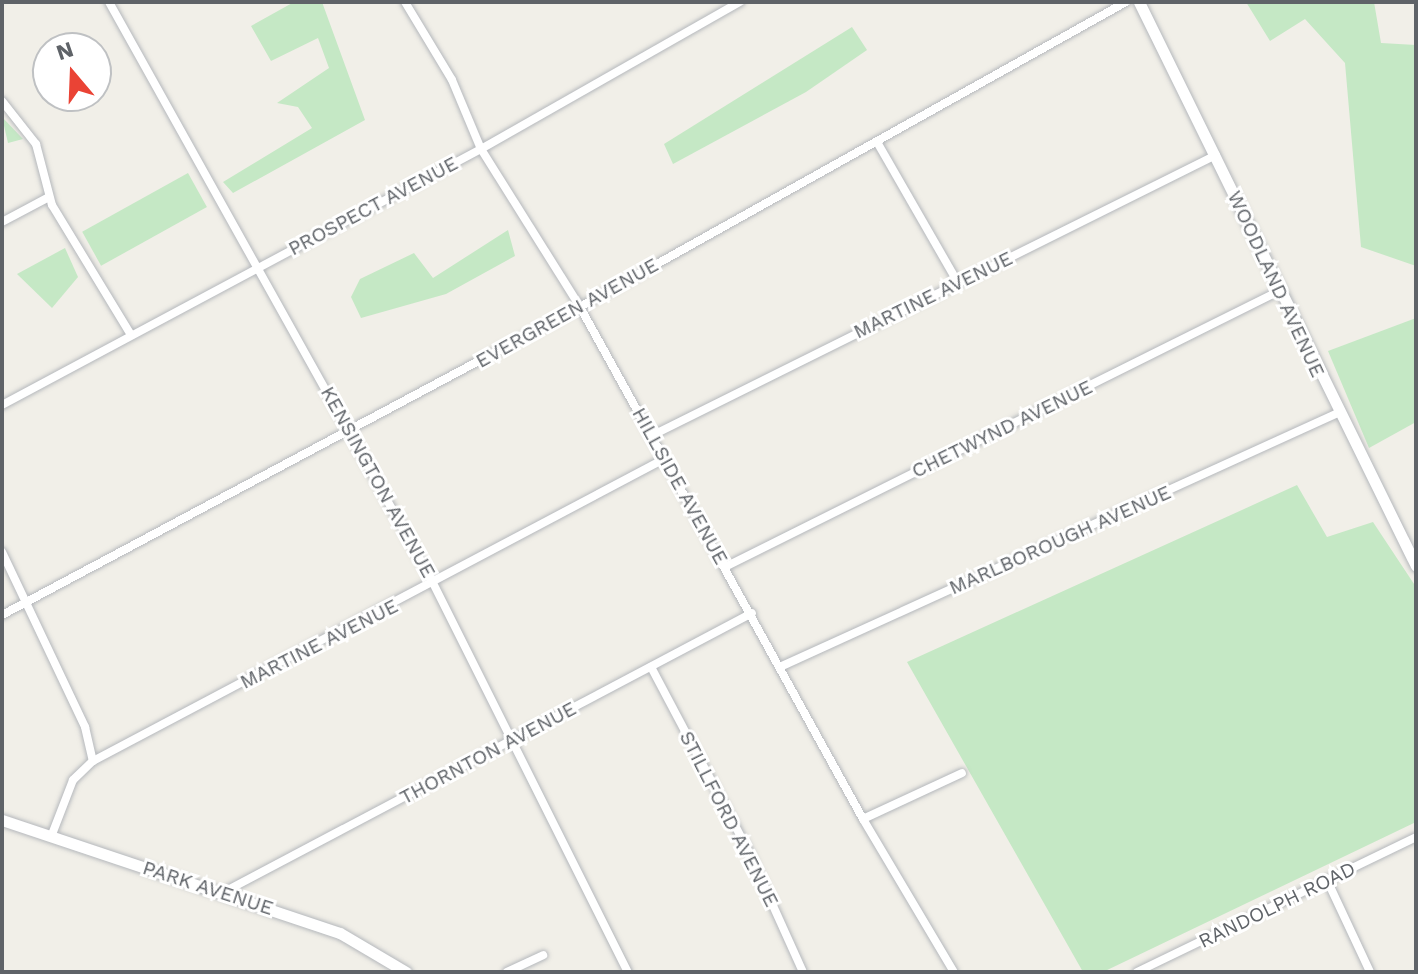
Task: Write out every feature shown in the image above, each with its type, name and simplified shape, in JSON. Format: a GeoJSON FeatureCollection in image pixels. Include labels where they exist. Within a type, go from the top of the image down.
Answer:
{"type":"FeatureCollection","features":[{"type":"Feature","properties":{"kind":"street","name":"KENSINGTON AVENUE"},"geometry":{"type":"LineString","coordinates":[[109,2],[259,266],[433,584],[628,972]]}},
{"type":"Feature","properties":{"kind":"street","name":"HILLSIDE AVENUE"},"geometry":{"type":"LineString","coordinates":[[405,2],[452,80],[481,149],[580,307],[782,666],[863,819],[954,972]]}},
{"type":"Feature","properties":{"kind":"street","name":"PROSPECT AVENUE"},"geometry":{"type":"LineString","coordinates":[[2,405],[481,149],[740,2]]}},
{"type":"Feature","properties":{"kind":"street","name":"EVERGREEN AVENUE"},"geometry":{"type":"LineString","coordinates":[[2,615],[580,307],[1126,2]]}},
{"type":"Feature","properties":{"kind":"street","name":"WOODLAND AVENUE"},"geometry":{"type":"LineString","coordinates":[[1139,2],[1216,155],[1338,413],[1416,566]]}},
{"type":"Feature","properties":{"kind":"street"},"geometry":{"type":"LineString","coordinates":[[2,101],[43,158],[49,197],[131,335]]}},
{"type":"Feature","properties":{"kind":"street"},"geometry":{"type":"LineString","coordinates":[[877,142],[958,283]]}},
{"type":"Feature","properties":{"kind":"street","name":"MARTINE AVENUE"},"geometry":{"type":"LineString","coordinates":[[651,436],[1216,155]]}},
{"type":"Feature","properties":{"kind":"street"},"geometry":{"type":"LineString","coordinates":[[2,222],[49,197]]}},
{"type":"Feature","properties":{"kind":"street","name":"CHETWYND AVENUE"},"geometry":{"type":"LineString","coordinates":[[725,567],[1279,291]]}},
{"type":"Feature","properties":{"kind":"street","name":"MARLBOROUGH AVENUE"},"geometry":{"type":"LineString","coordinates":[[782,666],[1338,413]]}},
{"type":"Feature","properties":{"kind":"street","name":"MARTINE AVENUE"},"geometry":{"type":"LineString","coordinates":[[51,837],[73,780],[93,761],[433,584],[664,459]]}},
{"type":"Feature","properties":{"kind":"street"},"geometry":{"type":"LineString","coordinates":[[2,552],[29,601],[85,727],[93,761]]}},
{"type":"Feature","properties":{"kind":"street","name":"THORNTON AVENUE"},"geometry":{"type":"LineString","coordinates":[[224,892],[752,613]]}},
{"type":"Feature","properties":{"kind":"street","name":"STILLFORD AVENUE"},"geometry":{"type":"LineString","coordinates":[[651,667],[747,848],[803,972]]}},
{"type":"Feature","properties":{"kind":"street"},"geometry":{"type":"LineString","coordinates":[[863,819],[962,773]]}},
{"type":"Feature","properties":{"kind":"street","name":"PARK AVENUE"},"geometry":{"type":"LineString","coordinates":[[2,820],[340,933],[406,972]]}},
{"type":"Feature","properties":{"kind":"street","name":"RANDOLPH ROAD"},"geometry":{"type":"LineString","coordinates":[[1137,972],[1416,837]]}},
{"type":"Feature","properties":{"kind":"street"},"geometry":{"type":"LineString","coordinates":[[1327,880],[1370,972]]}},
{"type":"Feature","properties":{"kind":"street"},"geometry":{"type":"LineString","coordinates":[[507,972],[543,955]]}},
{"type":"Feature","properties":{"kind":"green space"},"geometry":{"type":"Polygon","coordinates":[[[294,2],[322,2],[365,120],[233,193],[223,182],[312,128],[298,107],[277,103],[329,68],[318,38],[271,61],[251,26],[294,2]]]}},
{"type":"Feature","properties":{"kind":"green space"},"geometry":{"type":"Polygon","coordinates":[[[1246,2],[1374,2],[1381,43],[1416,45],[1416,266],[1361,247],[1345,63],[1305,19],[1270,41],[1246,2]]]}},
{"type":"Feature","properties":{"kind":"green space"},"geometry":{"type":"Polygon","coordinates":[[[852,27],[867,50],[806,92],[673,164],[664,144],[852,27]]]}},
{"type":"Feature","properties":{"kind":"green space"},"geometry":{"type":"Polygon","coordinates":[[[2,117],[23,139],[8,143],[2,117]]]}},
{"type":"Feature","properties":{"kind":"green space"},"geometry":{"type":"Polygon","coordinates":[[[188,173],[207,207],[101,266],[82,232],[188,173]]]}},
{"type":"Feature","properties":{"kind":"green space"},"geometry":{"type":"Polygon","coordinates":[[[508,230],[515,256],[446,294],[361,318],[351,297],[360,279],[414,253],[433,278],[508,230]]]}},
{"type":"Feature","properties":{"kind":"green space"},"geometry":{"type":"Polygon","coordinates":[[[65,248],[78,277],[52,308],[17,274],[65,248]]]}},
{"type":"Feature","properties":{"kind":"green space"},"geometry":{"type":"Polygon","coordinates":[[[1416,318],[1416,422],[1369,448],[1328,351],[1416,318]]]}},
{"type":"Feature","properties":{"kind":"green space"},"geometry":{"type":"Polygon","coordinates":[[[1297,485],[1327,537],[1373,522],[1416,587],[1416,822],[1103,972],[1083,972],[907,662],[1297,485]]]}}]}
